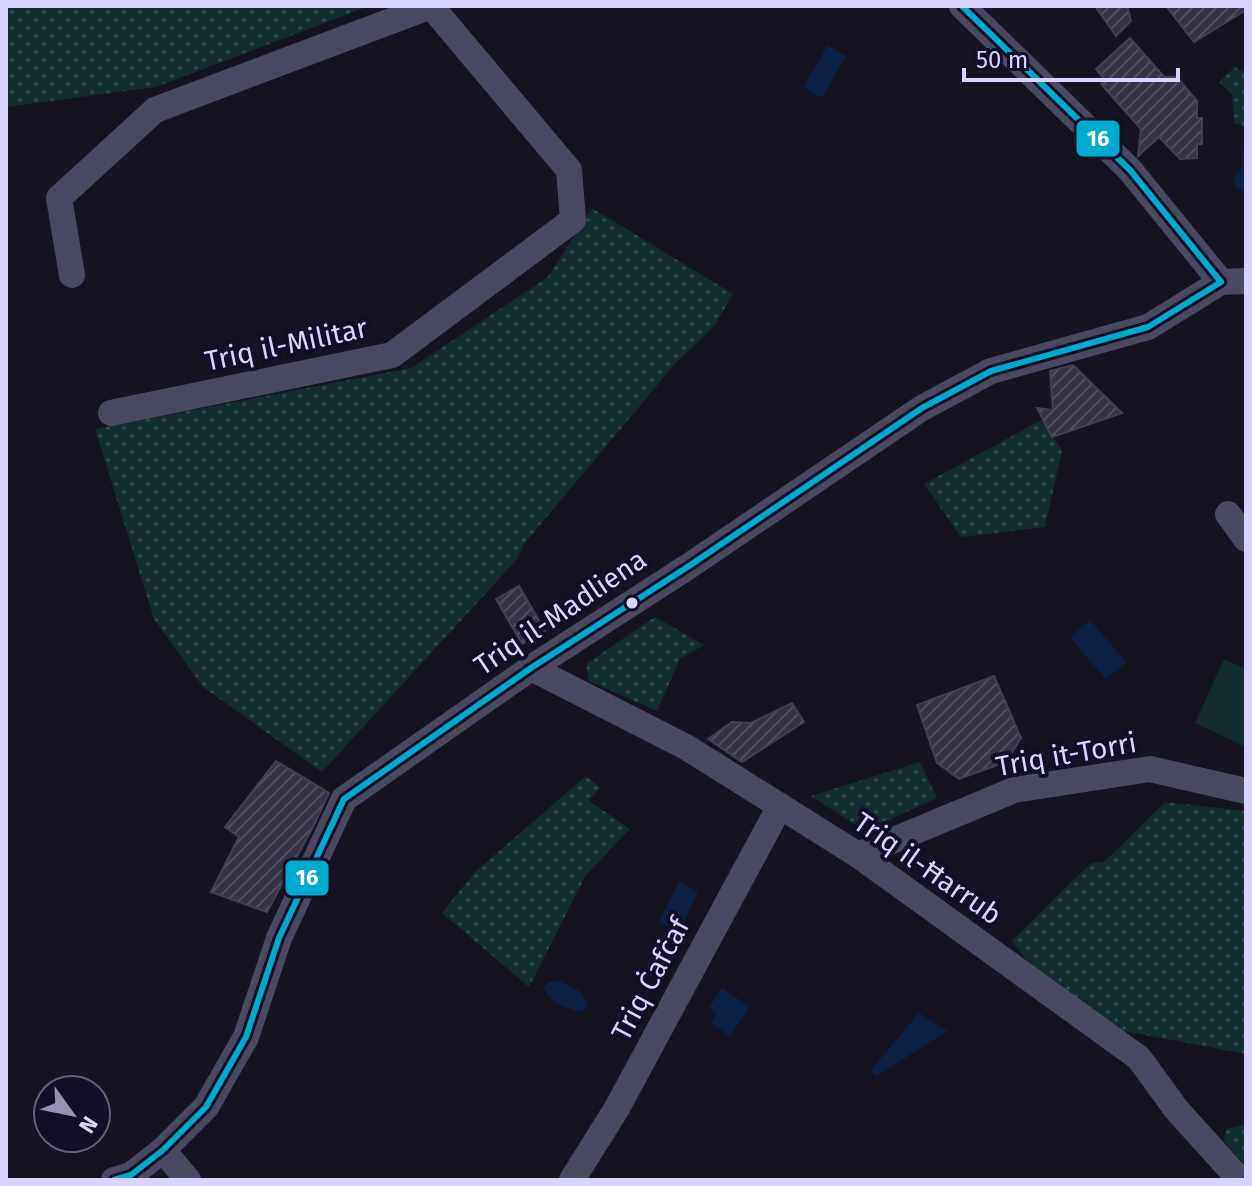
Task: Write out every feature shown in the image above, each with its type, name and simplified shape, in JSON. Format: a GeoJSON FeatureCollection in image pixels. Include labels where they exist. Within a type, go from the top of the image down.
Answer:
{"type":"FeatureCollection","features":[{"type":"Feature","properties":{"kind":"street","name":"Triq il-Militar"},"geometry":{"type":"LineString","coordinates":[[111,413],[392,355],[573,220],[569,170],[431,6]]}},
{"type":"Feature","properties":{"kind":"street"},"geometry":{"type":"LineString","coordinates":[[72,275],[59,198],[155,110],[431,6]]}},
{"type":"Feature","properties":{"kind":"street"},"geometry":{"type":"LineString","coordinates":[[962,6],[1130,170],[1234,282]]}},
{"type":"Feature","properties":{"kind":"street","name":"Triq il-Madliena"},"geometry":{"type":"LineString","coordinates":[[114,1180],[131,1175],[163,1150],[206,1107],[246,1037],[279,938],[344,799],[531,668],[689,566],[922,408],[991,371],[1148,327],[1234,282]]}},
{"type":"Feature","properties":{"kind":"street"},"geometry":{"type":"LineString","coordinates":[[1228,514],[1246,539]]}},
{"type":"Feature","properties":{"kind":"street","name":"Triq il-Ħarrub"},"geometry":{"type":"LineString","coordinates":[[531,668],[686,747],[858,855],[1139,1058],[1176,1109],[1240,1180]]}},
{"type":"Feature","properties":{"kind":"street","name":"Triq it-Torri"},"geometry":{"type":"LineString","coordinates":[[858,855],[1014,790],[1150,769],[1246,791]]}},
{"type":"Feature","properties":{"kind":"street","name":"Triq Ċafċaf"},"geometry":{"type":"LineString","coordinates":[[572,1180],[617,1108],[780,806]]}},
{"type":"Feature","properties":{"kind":"street"},"geometry":{"type":"LineString","coordinates":[[163,1150],[188,1180]]}},
{"type":"Feature","properties":{"kind":"green space"},"geometry":{"type":"Polygon","coordinates":[[[6,6],[369,6],[156,87],[6,107],[6,6]]]}},
{"type":"Feature","properties":{"kind":"green space"},"geometry":{"type":"Polygon","coordinates":[[[1235,67],[1246,74],[1246,127],[1234,123],[1232,94],[1219,82],[1235,67]]]}},
{"type":"Feature","properties":{"kind":"green space"},"geometry":{"type":"Polygon","coordinates":[[[592,208],[733,294],[715,325],[675,364],[524,544],[517,559],[322,772],[203,687],[154,619],[95,429],[411,368],[548,277],[592,208]]]}},
{"type":"Feature","properties":{"kind":"green space"},"geometry":{"type":"Polygon","coordinates":[[[1043,419],[1062,451],[1045,527],[961,537],[924,484],[1043,419]]]}},
{"type":"Feature","properties":{"kind":"green space"},"geometry":{"type":"Polygon","coordinates":[[[655,617],[704,645],[680,659],[657,711],[589,681],[586,664],[655,617]]]}},
{"type":"Feature","properties":{"kind":"green space"},"geometry":{"type":"Polygon","coordinates":[[[1224,659],[1246,669],[1246,747],[1195,723],[1224,659]]]}},
{"type":"Feature","properties":{"kind":"green space"},"geometry":{"type":"Polygon","coordinates":[[[920,762],[937,798],[895,817],[869,834],[811,796],[920,762]]]}},
{"type":"Feature","properties":{"kind":"green space"},"geometry":{"type":"Polygon","coordinates":[[[586,776],[600,787],[589,801],[630,829],[586,875],[529,987],[442,913],[474,873],[586,776]]]}},
{"type":"Feature","properties":{"kind":"green space"},"geometry":{"type":"Polygon","coordinates":[[[1165,802],[1246,811],[1246,1054],[1119,1030],[1037,974],[1012,941],[1091,863],[1104,862],[1165,802]]]}},
{"type":"Feature","properties":{"kind":"green space"},"geometry":{"type":"Polygon","coordinates":[[[1246,1124],[1246,1166],[1224,1141],[1226,1129],[1246,1124]]]}},
{"type":"Feature","properties":{"kind":"water"},"geometry":{"type":"Polygon","coordinates":[[[828,45],[846,56],[822,98],[803,87],[828,45]]]}},
{"type":"Feature","properties":{"kind":"water"},"geometry":{"type":"Polygon","coordinates":[[[1246,145],[1246,193],[1235,187],[1234,177],[1243,167],[1242,153],[1246,145]]]}},
{"type":"Feature","properties":{"kind":"water"},"geometry":{"type":"Polygon","coordinates":[[[1090,620],[1126,662],[1106,679],[1070,638],[1090,620]]]}},
{"type":"Feature","properties":{"kind":"water"},"geometry":{"type":"Polygon","coordinates":[[[679,882],[698,891],[679,932],[659,922],[679,882]]]}},
{"type":"Feature","properties":{"kind":"water"},"geometry":{"type":"Polygon","coordinates":[[[556,981],[582,994],[588,1003],[582,1012],[564,1007],[550,997],[544,987],[556,981]]]}},
{"type":"Feature","properties":{"kind":"water"},"geometry":{"type":"Polygon","coordinates":[[[722,988],[750,1007],[730,1036],[711,1023],[717,1013],[709,1008],[722,988]]]}},
{"type":"Feature","properties":{"kind":"water"},"geometry":{"type":"Polygon","coordinates":[[[919,1013],[947,1031],[877,1076],[870,1071],[919,1013]]]}},
{"type":"Feature","properties":{"kind":"building"},"geometry":{"type":"Polygon","coordinates":[[[1095,6],[1127,6],[1131,21],[1116,36],[1095,6]]]}},
{"type":"Feature","properties":{"kind":"building"},"geometry":{"type":"Polygon","coordinates":[[[1166,6],[1246,6],[1246,10],[1194,42],[1166,6]]]}},
{"type":"Feature","properties":{"kind":"building"},"geometry":{"type":"Polygon","coordinates":[[[1130,38],[1164,77],[1177,77],[1197,101],[1197,118],[1202,118],[1202,144],[1197,144],[1197,158],[1180,159],[1159,137],[1138,156],[1141,129],[1101,84],[1105,80],[1096,69],[1130,38]]]}},
{"type":"Feature","properties":{"kind":"building"},"geometry":{"type":"Polygon","coordinates":[[[1073,365],[1122,413],[1052,437],[1037,408],[1053,410],[1050,371],[1073,365]]]}},
{"type":"Feature","properties":{"kind":"building"},"geometry":{"type":"Polygon","coordinates":[[[519,586],[545,631],[522,644],[496,599],[519,586]]]}},
{"type":"Feature","properties":{"kind":"building"},"geometry":{"type":"Polygon","coordinates":[[[994,676],[1021,738],[1006,762],[959,779],[937,763],[917,705],[994,676]]]}},
{"type":"Feature","properties":{"kind":"building"},"geometry":{"type":"Polygon","coordinates":[[[792,703],[804,722],[742,762],[708,739],[732,722],[751,723],[792,703]]]}},
{"type":"Feature","properties":{"kind":"building"},"geometry":{"type":"Polygon","coordinates":[[[276,761],[329,793],[267,912],[211,892],[239,837],[225,827],[276,761]]]}},
{"type":"Feature","properties":{"kind":"transit line","name":"16"},"geometry":{"type":"LineString","coordinates":[[962,6],[1130,170],[1221,282]]}},
{"type":"Feature","properties":{"kind":"transit line","name":"16"},"geometry":{"type":"LineString","coordinates":[[114,1180],[131,1175],[163,1150],[206,1107],[246,1037],[279,938],[344,799],[531,668],[689,566],[922,408],[991,371],[1148,327],[1221,282]]}}]}
